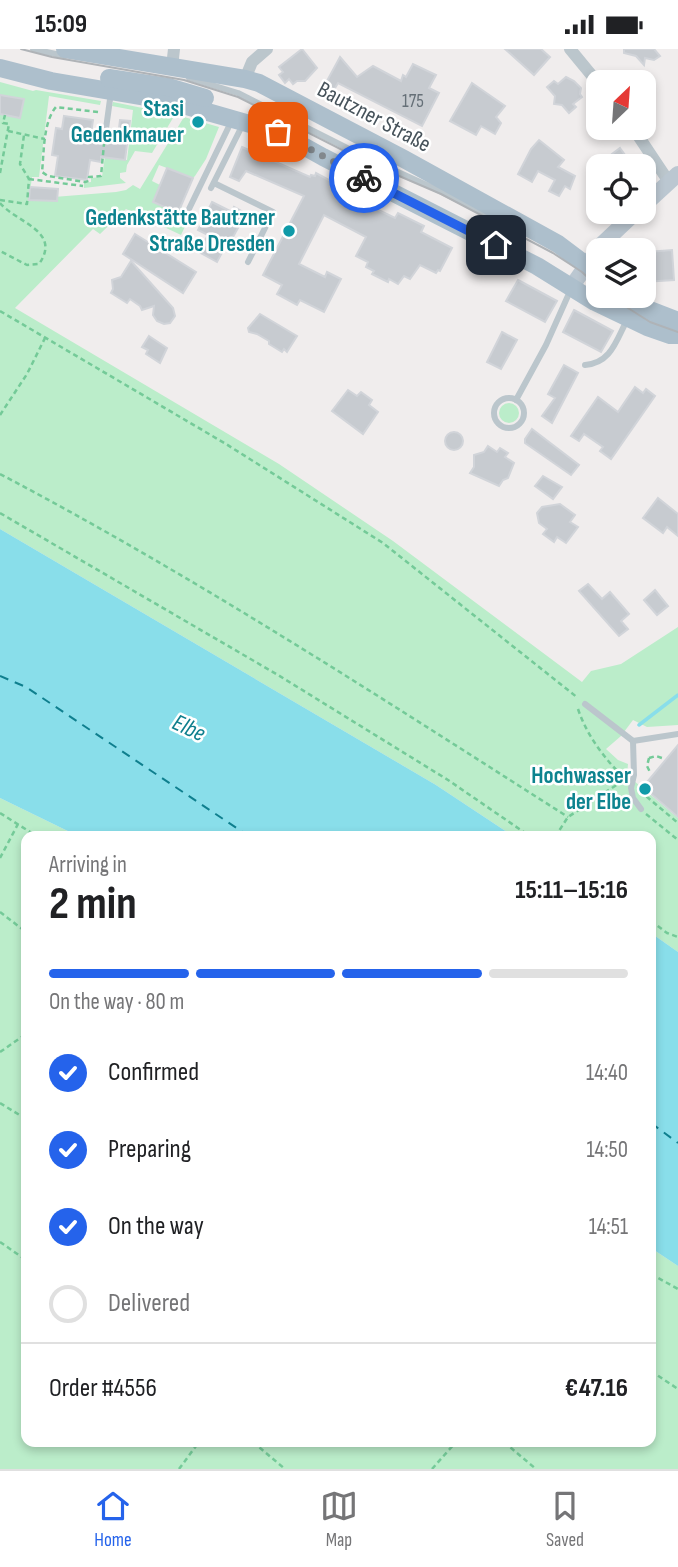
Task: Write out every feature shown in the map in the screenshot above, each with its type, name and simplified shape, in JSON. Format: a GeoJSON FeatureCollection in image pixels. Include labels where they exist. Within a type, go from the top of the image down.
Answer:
{"type":"FeatureCollection","features":[{"type":"Feature","properties":{"kind":"main road","name":"Bautzner Straße"},"geometry":{"type":"LineString","coordinates":[[65,49],[173,58],[190,70],[297,103],[558,244],[586,266]]}},
{"type":"Feature","properties":{"kind":"main road"},"geometry":{"type":"LineString","coordinates":[[0,55],[51,69],[167,87],[218,102],[461,226],[572,286],[595,302],[627,318],[670,335],[678,335]]}},
{"type":"Feature","properties":{"kind":"main road"},"geometry":{"type":"LineString","coordinates":[[0,68],[51,81],[169,101],[278,132]]}},
{"type":"Feature","properties":{"kind":"main road"},"geometry":{"type":"LineString","coordinates":[[656,194],[674,178]]}},
{"type":"Feature","properties":{"kind":"main road"},"geometry":{"type":"LineString","coordinates":[[608,238],[623,224]]}},
{"type":"Feature","properties":{"kind":"main road"},"geometry":{"type":"LineString","coordinates":[[572,286],[586,273]]}},
{"type":"Feature","properties":{"kind":"main road"},"geometry":{"type":"LineString","coordinates":[[645,308],[678,321]]}},
{"type":"Feature","properties":{"kind":"street"},"geometry":{"type":"LineString","coordinates":[[240,85],[252,62],[267,49]]}},
{"type":"Feature","properties":{"kind":"street"},"geometry":{"type":"LineString","coordinates":[[570,49],[587,70]]}},
{"type":"Feature","properties":{"kind":"street"},"geometry":{"type":"LineString","coordinates":[[643,140],[674,178]]}},
{"type":"Feature","properties":{"kind":"lane"},"geometry":{"type":"LineString","coordinates":[[33,49],[240,85],[367,158],[412,178],[586,267]]}},
{"type":"Feature","properties":{"kind":"lane"},"geometry":{"type":"LineString","coordinates":[[105,136],[111,90]]}},
{"type":"Feature","properties":{"kind":"lane"},"geometry":{"type":"LineString","coordinates":[[239,120],[212,186],[273,212],[248,263]]}},
{"type":"Feature","properties":{"kind":"lane"},"geometry":{"type":"LineString","coordinates":[[189,209],[239,120]]}},
{"type":"Feature","properties":{"kind":"lane"},"geometry":{"type":"LineString","coordinates":[[323,157],[367,158]]}},
{"type":"Feature","properties":{"kind":"lane"},"geometry":{"type":"LineString","coordinates":[[412,178],[443,182]]}},
{"type":"Feature","properties":{"kind":"lane"},"geometry":{"type":"LineString","coordinates":[[516,400],[546,345],[570,296],[572,286]]}},
{"type":"Feature","properties":{"kind":"lane"},"geometry":{"type":"LineString","coordinates":[[634,308],[678,329]]}},
{"type":"Feature","properties":{"kind":"lane"},"geometry":{"type":"LineString","coordinates":[[585,365],[597,364],[607,356],[627,318]]}},
{"type":"Feature","properties":{"kind":"lane"},"geometry":{"type":"LineString","coordinates":[[502,399],[516,400],[523,407],[521,422],[512,427],[502,426],[496,419],[496,406],[502,399]]}},
{"type":"Feature","properties":{"kind":"lane"},"geometry":{"type":"LineString","coordinates":[[585,704],[633,741],[678,734]]}},
{"type":"Feature","properties":{"kind":"lane"},"geometry":{"type":"LineString","coordinates":[[633,741],[633,798],[641,809]]}},
{"type":"Feature","properties":{"kind":"path"},"geometry":{"type":"LineString","coordinates":[[105,136],[101,176],[89,177],[89,181],[85,181],[48,176],[42,172],[45,139],[52,111],[56,107],[108,114]]}},
{"type":"Feature","properties":{"kind":"path"},"geometry":{"type":"LineString","coordinates":[[0,173],[9,124],[3,123],[5,115]]}},
{"type":"Feature","properties":{"kind":"path"},"geometry":{"type":"LineString","coordinates":[[8,131],[45,139]]}},
{"type":"Feature","properties":{"kind":"path"},"geometry":{"type":"LineString","coordinates":[[0,202],[27,204],[29,179],[20,164],[24,135]]}},
{"type":"Feature","properties":{"kind":"path"},"geometry":{"type":"LineString","coordinates":[[29,179],[83,186]]}},
{"type":"Feature","properties":{"kind":"path"},"geometry":{"type":"LineString","coordinates":[[0,202],[15,217],[39,230],[46,248],[39,264],[27,265],[0,251]]}},
{"type":"Feature","properties":{"kind":"path"},"geometry":{"type":"LineString","coordinates":[[0,311],[226,444],[383,543],[585,704]]}},
{"type":"Feature","properties":{"kind":"path"},"geometry":{"type":"LineString","coordinates":[[0,415],[27,374],[46,336]]}},
{"type":"Feature","properties":{"kind":"path"},"geometry":{"type":"LineString","coordinates":[[0,474],[68,510],[267,626],[568,817]]}},
{"type":"Feature","properties":{"kind":"path"},"geometry":{"type":"LineString","coordinates":[[0,513],[278,675],[448,780],[522,831]]}},
{"type":"Feature","properties":{"kind":"path"},"geometry":{"type":"LineString","coordinates":[[559,831],[568,817],[625,779],[605,759],[581,720],[575,696]]}},
{"type":"Feature","properties":{"kind":"path"},"geometry":{"type":"LineString","coordinates":[[644,754],[649,758]]}},
{"type":"Feature","properties":{"kind":"path"},"geometry":{"type":"LineString","coordinates":[[649,758],[662,758]]}},
{"type":"Feature","properties":{"kind":"path"},"geometry":{"type":"LineString","coordinates":[[649,758],[647,766],[650,772]]}},
{"type":"Feature","properties":{"kind":"path"},"geometry":{"type":"LineString","coordinates":[[632,785],[678,823]]}},
{"type":"Feature","properties":{"kind":"path"},"geometry":{"type":"LineString","coordinates":[[641,809],[678,840]]}},
{"type":"Feature","properties":{"kind":"path"},"geometry":{"type":"LineString","coordinates":[[0,813],[29,831]]}},
{"type":"Feature","properties":{"kind":"path"},"geometry":{"type":"LineString","coordinates":[[0,857],[18,824]]}},
{"type":"Feature","properties":{"kind":"path"},"geometry":{"type":"LineString","coordinates":[[0,912],[21,928]]}},
{"type":"Feature","properties":{"kind":"path"},"geometry":{"type":"LineString","coordinates":[[656,925],[678,937]]}},
{"type":"Feature","properties":{"kind":"path"},"geometry":{"type":"LineString","coordinates":[[0,1052],[21,1037]]}},
{"type":"Feature","properties":{"kind":"path"},"geometry":{"type":"LineString","coordinates":[[0,1103],[21,1116]]}},
{"type":"Feature","properties":{"kind":"path"},"geometry":{"type":"LineString","coordinates":[[0,1242],[21,1257]]}},
{"type":"Feature","properties":{"kind":"path"},"geometry":{"type":"LineString","coordinates":[[656,1277],[678,1289]]}},
{"type":"Feature","properties":{"kind":"path"},"geometry":{"type":"LineString","coordinates":[[656,1374],[678,1389]]}},
{"type":"Feature","properties":{"kind":"path"},"geometry":{"type":"LineString","coordinates":[[179,1469],[195,1447]]}},
{"type":"Feature","properties":{"kind":"path"},"geometry":{"type":"LineString","coordinates":[[259,1447],[285,1469]]}},
{"type":"Feature","properties":{"kind":"path"},"geometry":{"type":"LineString","coordinates":[[432,1469],[452,1447]]}},
{"type":"Feature","properties":{"kind":"path"},"geometry":{"type":"LineString","coordinates":[[510,1447],[536,1469]]}},
{"type":"Feature","properties":{"kind":"green space"},"geometry":{"type":"Polygon","coordinates":[[[0,82],[33,91],[101,101],[100,105],[49,96],[39,177],[32,177],[29,199],[116,192],[133,185],[140,189],[184,117],[219,127],[206,159],[193,178],[159,165],[152,181],[160,185],[153,202],[178,212],[181,207],[191,214],[181,235],[126,209],[100,234],[93,229],[15,308],[279,464],[393,541],[582,682],[591,671],[621,664],[678,627],[678,725],[647,727],[633,720],[621,736],[606,749],[618,760],[628,764],[627,775],[678,818],[678,952],[656,937],[656,831],[505,831],[436,785],[0,529],[0,82]]]}},
{"type":"Feature","properties":{"kind":"green space"},"geometry":{"type":"Polygon","coordinates":[[[113,102],[172,114],[173,118],[152,153],[135,151],[126,172],[120,173],[120,178],[126,183],[84,188],[84,183],[91,182],[91,178],[102,177],[105,156],[127,160],[133,110],[112,106],[113,102]]]}},
{"type":"Feature","properties":{"kind":"green space"},"geometry":{"type":"Polygon","coordinates":[[[509,403],[516,406],[519,413],[516,420],[509,423],[502,420],[499,413],[502,406],[509,403]]]}},
{"type":"Feature","properties":{"kind":"green space"},"geometry":{"type":"Polygon","coordinates":[[[0,798],[68,831],[21,831],[21,1447],[656,1447],[656,1251],[678,1266],[678,1469],[0,1469],[0,798]]]}},
{"type":"Feature","properties":{"kind":"water","name":"Elbe"},"geometry":{"type":"Polygon","coordinates":[[[0,529],[436,785],[505,831],[68,831],[0,798],[0,529]]]}},
{"type":"Feature","properties":{"kind":"water"},"geometry":{"type":"Polygon","coordinates":[[[656,937],[678,952],[678,1266],[656,1251],[656,937]]]}},
{"type":"Feature","properties":{"kind":"building"},"geometry":{"type":"Polygon","coordinates":[[[302,49],[317,68],[305,81],[293,84],[289,79],[285,83],[279,75],[283,72],[279,67],[302,49]]]}},
{"type":"Feature","properties":{"kind":"building"},"geometry":{"type":"Polygon","coordinates":[[[505,49],[541,49],[550,57],[534,75],[505,49]]]}},
{"type":"Feature","properties":{"kind":"building"},"geometry":{"type":"Polygon","coordinates":[[[624,49],[654,49],[660,56],[654,60],[645,58],[644,65],[636,56],[624,53],[624,49]]]}},
{"type":"Feature","properties":{"kind":"building"},"geometry":{"type":"Polygon","coordinates":[[[340,57],[357,77],[373,66],[401,81],[413,64],[436,75],[429,88],[439,93],[422,126],[338,83],[331,95],[322,90],[340,57]]]}},
{"type":"Feature","properties":{"kind":"building"},"geometry":{"type":"Polygon","coordinates":[[[566,77],[581,88],[582,97],[573,104],[576,107],[569,113],[562,105],[554,104],[555,96],[547,87],[554,81],[558,84],[566,77]]]}},
{"type":"Feature","properties":{"kind":"building"},"geometry":{"type":"Polygon","coordinates":[[[472,83],[505,106],[496,117],[501,123],[495,134],[481,126],[476,135],[450,121],[472,83]]]}},
{"type":"Feature","properties":{"kind":"building"},"geometry":{"type":"Polygon","coordinates":[[[0,95],[24,99],[20,118],[0,114],[0,95]]]}},
{"type":"Feature","properties":{"kind":"building"},"geometry":{"type":"Polygon","coordinates":[[[64,116],[93,120],[90,140],[117,144],[120,120],[130,121],[125,160],[101,157],[101,162],[90,160],[87,180],[55,176],[58,156],[52,155],[56,128],[62,129],[64,116]]]}},
{"type":"Feature","properties":{"kind":"building"},"geometry":{"type":"Polygon","coordinates":[[[539,140],[564,160],[558,167],[575,176],[570,189],[565,186],[559,196],[549,191],[555,180],[538,171],[532,182],[518,174],[539,140]]]}},
{"type":"Feature","properties":{"kind":"building"},"geometry":{"type":"Polygon","coordinates":[[[242,147],[310,177],[316,173],[340,186],[338,190],[364,203],[395,218],[398,213],[424,226],[421,232],[452,248],[440,271],[436,273],[420,265],[410,279],[404,276],[398,284],[389,279],[388,282],[372,274],[374,271],[366,267],[368,262],[356,256],[366,237],[324,215],[299,264],[325,277],[327,272],[341,279],[324,312],[300,300],[297,305],[277,294],[282,285],[263,275],[304,196],[246,171],[239,181],[230,177],[242,147]]]}},
{"type":"Feature","properties":{"kind":"building"},"geometry":{"type":"Polygon","coordinates":[[[620,148],[624,154],[612,154],[620,148]]]}},
{"type":"Feature","properties":{"kind":"building"},"geometry":{"type":"Polygon","coordinates":[[[167,168],[193,178],[178,213],[153,202],[167,168]]]}},
{"type":"Feature","properties":{"kind":"building"},"geometry":{"type":"Polygon","coordinates":[[[30,187],[58,189],[57,201],[29,200],[30,187]]]}},
{"type":"Feature","properties":{"kind":"building"},"geometry":{"type":"Polygon","coordinates":[[[212,202],[232,212],[234,207],[243,212],[241,216],[244,217],[217,262],[199,252],[208,235],[198,230],[212,202]]]}},
{"type":"Feature","properties":{"kind":"building"},"geometry":{"type":"Polygon","coordinates":[[[135,234],[196,272],[183,293],[123,254],[135,234]]]}},
{"type":"Feature","properties":{"kind":"building"},"geometry":{"type":"Polygon","coordinates":[[[672,250],[674,280],[656,281],[656,251],[672,250]]]}},
{"type":"Feature","properties":{"kind":"building"},"geometry":{"type":"Polygon","coordinates":[[[131,261],[173,308],[175,316],[170,323],[157,321],[153,315],[154,306],[142,310],[130,299],[127,303],[111,293],[112,280],[121,277],[131,261]]]}},
{"type":"Feature","properties":{"kind":"building"},"geometry":{"type":"Polygon","coordinates":[[[518,280],[557,301],[545,322],[506,301],[518,280]]]}},
{"type":"Feature","properties":{"kind":"building"},"geometry":{"type":"Polygon","coordinates":[[[574,310],[613,331],[601,352],[563,332],[574,310]]]}},
{"type":"Feature","properties":{"kind":"building"},"geometry":{"type":"Polygon","coordinates":[[[260,314],[297,336],[287,352],[284,349],[282,352],[269,344],[269,341],[249,332],[248,328],[260,314]]]}},
{"type":"Feature","properties":{"kind":"building"},"geometry":{"type":"Polygon","coordinates":[[[502,332],[517,340],[501,369],[487,362],[502,332]]]}},
{"type":"Feature","properties":{"kind":"building"},"geometry":{"type":"Polygon","coordinates":[[[149,336],[167,348],[160,363],[146,354],[148,350],[142,347],[149,336]]]}},
{"type":"Feature","properties":{"kind":"building"},"geometry":{"type":"Polygon","coordinates":[[[564,365],[578,373],[552,423],[542,416],[555,398],[548,394],[564,365]]]}},
{"type":"Feature","properties":{"kind":"building"},"geometry":{"type":"Polygon","coordinates":[[[635,387],[643,393],[646,389],[655,396],[611,459],[600,451],[603,447],[584,434],[579,441],[571,436],[598,397],[618,412],[635,387]]]}},
{"type":"Feature","properties":{"kind":"building"},"geometry":{"type":"Polygon","coordinates":[[[348,390],[357,396],[361,392],[372,400],[369,405],[378,412],[363,434],[332,411],[348,390]]]}},
{"type":"Feature","properties":{"kind":"building"},"geometry":{"type":"Polygon","coordinates":[[[532,429],[579,465],[571,475],[525,443],[532,429]]]}},
{"type":"Feature","properties":{"kind":"building"},"geometry":{"type":"Polygon","coordinates":[[[454,432],[460,435],[463,441],[460,447],[454,450],[448,447],[445,441],[448,435],[454,432]]]}},
{"type":"Feature","properties":{"kind":"building"},"geometry":{"type":"Polygon","coordinates":[[[488,446],[497,452],[500,448],[508,453],[505,457],[514,463],[508,478],[499,486],[470,473],[474,467],[474,455],[484,452],[488,446]]]}},
{"type":"Feature","properties":{"kind":"building"},"geometry":{"type":"Polygon","coordinates":[[[543,476],[562,487],[553,499],[535,486],[543,476]]]}},
{"type":"Feature","properties":{"kind":"building"},"geometry":{"type":"Polygon","coordinates":[[[658,498],[678,514],[678,536],[667,527],[663,533],[643,518],[658,498]]]}},
{"type":"Feature","properties":{"kind":"building"},"geometry":{"type":"Polygon","coordinates":[[[560,504],[575,515],[570,522],[578,527],[566,543],[557,537],[554,542],[543,534],[547,529],[539,523],[537,513],[542,507],[560,504]]]}},
{"type":"Feature","properties":{"kind":"building"},"geometry":{"type":"Polygon","coordinates":[[[588,584],[602,599],[610,592],[629,614],[621,621],[628,629],[619,636],[579,591],[588,584]]]}},
{"type":"Feature","properties":{"kind":"building"},"geometry":{"type":"Polygon","coordinates":[[[655,590],[668,606],[657,615],[644,600],[655,590]]]}},
{"type":"Feature","properties":{"kind":"building"},"geometry":{"type":"Polygon","coordinates":[[[678,745],[678,817],[643,787],[678,745]]]}},
{"type":"Feature","properties":{"kind":"waterway"},"geometry":{"type":"LineString","coordinates":[[639,725],[678,695]]}},
{"type":"Feature","properties":{"kind":"ferry route"},"geometry":{"type":"LineString","coordinates":[[0,676],[26,687],[241,831]]}},
{"type":"Feature","properties":{"kind":"ferry route"},"geometry":{"type":"LineString","coordinates":[[656,1127],[678,1143]]}},
{"type":"Feature","properties":{"kind":"tram line"},"geometry":{"type":"LineString","coordinates":[[21,49],[184,80],[238,97],[362,160],[441,194],[553,253],[586,276]]}},
{"type":"Feature","properties":{"kind":"tram line"},"geometry":{"type":"LineString","coordinates":[[628,308],[650,322],[678,332]]}},
{"type":"Feature","properties":{"kind":"way so far"},"geometry":{"type":"LineString","coordinates":[[278,132],[364,178]]}},
{"type":"Feature","properties":{"kind":"place","name":"Stasi Gedenkmauer"},"geometry":{"type":"Point","coordinates":[198,122]}},
{"type":"Feature","properties":{"kind":"place","name":"Gedenkstätte Bautzner Straße Dresden"},"geometry":{"type":"Point","coordinates":[289,231]}},
{"type":"Feature","properties":{"kind":"place","name":"Hochwasser der Elbe"},"geometry":{"type":"Point","coordinates":[645,789]}},
{"type":"Feature","properties":{"kind":"route"},"geometry":{"type":"LineString","coordinates":[[364,178],[496,245]]}}]}
